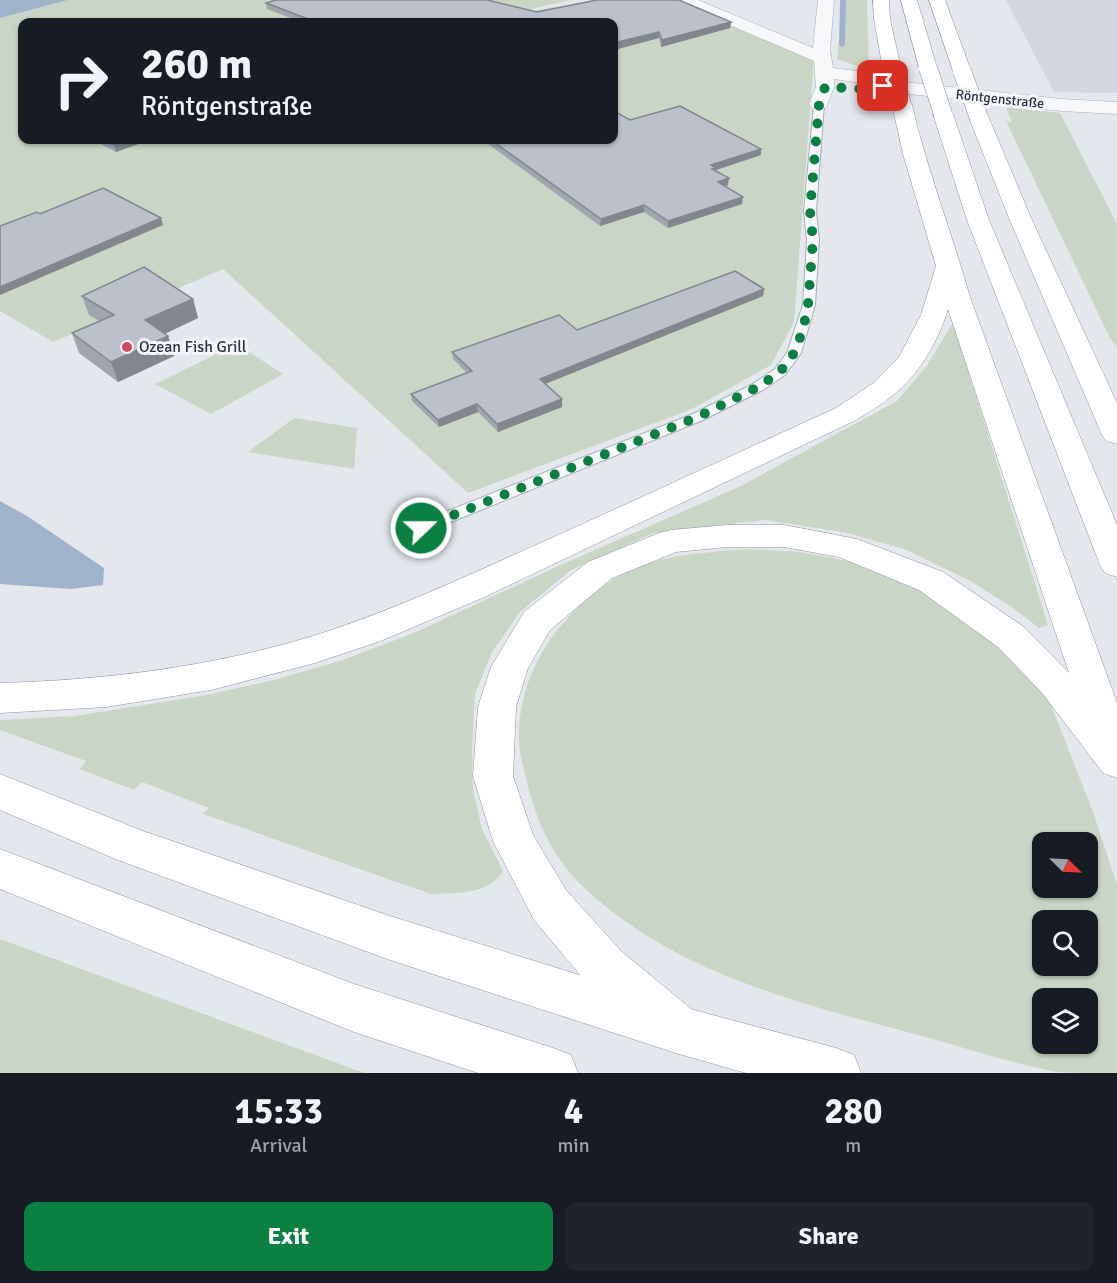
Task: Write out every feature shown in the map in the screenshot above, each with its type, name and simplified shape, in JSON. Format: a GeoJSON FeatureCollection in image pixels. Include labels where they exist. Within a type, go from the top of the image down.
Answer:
{"type":"FeatureCollection","features":[{"type":"Feature","properties":{"kind":"highway"},"geometry":{"type":"LineString","coordinates":[[881,0],[882,19],[891,64],[911,144],[949,264],[957,297],[1104,725],[1117,754]]}},
{"type":"Feature","properties":{"kind":"highway"},"geometry":{"type":"LineString","coordinates":[[909,0],[928,68],[978,220],[1117,565]]}},
{"type":"Feature","properties":{"kind":"highway"},"geometry":{"type":"LineString","coordinates":[[937,0],[979,118],[1069,331],[1117,435]]}},
{"type":"Feature","properties":{"kind":"highway"},"geometry":{"type":"LineString","coordinates":[[0,698],[52,698],[199,680],[302,654],[414,614],[555,550],[846,414],[885,388],[911,360],[928,332],[949,264]]}},
{"type":"Feature","properties":{"kind":"highway"},"geometry":{"type":"LineString","coordinates":[[1069,331],[1117,381]]}},
{"type":"Feature","properties":{"kind":"highway"},"geometry":{"type":"LineString","coordinates":[[679,1030],[604,967],[550,905],[514,841],[493,776],[497,707],[510,667],[537,621],[600,570],[671,541],[727,536],[784,536],[845,547],[931,581],[1011,637],[1056,684],[1117,761]]}},
{"type":"Feature","properties":{"kind":"highway"},"geometry":{"type":"LineString","coordinates":[[0,791],[133,847],[368,930],[679,1030],[836,1073]]}},
{"type":"Feature","properties":{"kind":"highway"},"geometry":{"type":"LineString","coordinates":[[0,869],[354,1008],[553,1073]]}},
{"type":"Feature","properties":{"kind":"street"},"geometry":{"type":"LineString","coordinates":[[684,0],[823,80]]}},
{"type":"Feature","properties":{"kind":"street"},"geometry":{"type":"LineString","coordinates":[[823,80],[821,50],[826,0]]}},
{"type":"Feature","properties":{"kind":"street","name":"Röntgenstraße"},"geometry":{"type":"LineString","coordinates":[[823,80],[866,89],[883,86],[1061,105],[1117,108]]}},
{"type":"Feature","properties":{"kind":"lane"},"geometry":{"type":"LineString","coordinates":[[408,533],[698,417],[758,387],[780,372],[794,353],[803,330],[808,305],[813,240],[810,211],[823,80]]}},
{"type":"Feature","properties":{"kind":"shaded area"},"geometry":{"type":"Polygon","coordinates":[[[1006,0],[1117,0],[1117,93],[1054,92],[1006,0]]]}},
{"type":"Feature","properties":{"kind":"green space"},"geometry":{"type":"Polygon","coordinates":[[[68,0],[405,0],[521,13],[594,0],[680,0],[814,58],[794,322],[771,365],[692,409],[468,493],[223,269],[53,342],[0,311],[0,18],[68,0]]]}},
{"type":"Feature","properties":{"kind":"green space"},"geometry":{"type":"Polygon","coordinates":[[[476,0],[570,0],[518,12],[476,0]]]}},
{"type":"Feature","properties":{"kind":"green space"},"geometry":{"type":"Polygon","coordinates":[[[843,0],[867,0],[869,70],[837,59],[843,0]]]}},
{"type":"Feature","properties":{"kind":"green space"},"geometry":{"type":"Polygon","coordinates":[[[1006,107],[1060,113],[1117,224],[1117,347],[1110,338],[1006,121],[1012,122],[1006,107]]]}},
{"type":"Feature","properties":{"kind":"green space"},"geometry":{"type":"Polygon","coordinates":[[[953,323],[1048,625],[1039,628],[1012,607],[972,582],[907,550],[848,533],[765,520],[654,533],[571,570],[520,612],[492,652],[475,694],[472,748],[473,790],[482,829],[503,871],[497,879],[481,889],[461,893],[431,894],[203,814],[209,808],[142,782],[134,790],[80,769],[86,761],[0,730],[0,720],[75,716],[207,695],[274,680],[343,660],[416,632],[741,486],[897,401],[925,368],[953,323]]]}},
{"type":"Feature","properties":{"kind":"green space"},"geometry":{"type":"Polygon","coordinates":[[[237,344],[283,374],[211,414],[155,384],[237,344]]]}},
{"type":"Feature","properties":{"kind":"green space"},"geometry":{"type":"Polygon","coordinates":[[[294,418],[357,428],[354,469],[248,452],[294,418]]]}},
{"type":"Feature","properties":{"kind":"green space"},"geometry":{"type":"Polygon","coordinates":[[[748,549],[799,552],[876,568],[912,583],[975,620],[1049,700],[1093,812],[1117,885],[1117,1073],[1058,1072],[1024,1065],[835,1012],[749,985],[667,948],[629,924],[593,896],[569,872],[543,830],[527,782],[521,755],[520,721],[528,684],[543,650],[554,635],[579,606],[599,589],[621,574],[637,567],[662,559],[748,549]]]}},
{"type":"Feature","properties":{"kind":"green space"},"geometry":{"type":"Polygon","coordinates":[[[0,939],[364,1073],[0,1073],[0,939]]]}},
{"type":"Feature","properties":{"kind":"water"},"geometry":{"type":"Polygon","coordinates":[[[0,0],[68,0],[0,18],[0,0]]]}},
{"type":"Feature","properties":{"kind":"water"},"geometry":{"type":"Polygon","coordinates":[[[0,501],[27,516],[104,568],[103,585],[71,589],[0,584],[0,501]]]}},
{"type":"Feature","properties":{"kind":"building"},"geometry":{"type":"Polygon","coordinates":[[[276,0],[487,0],[537,12],[597,0],[679,0],[731,22],[662,40],[659,32],[618,42],[618,18],[305,18],[266,3],[276,0]]]}},
{"type":"Feature","properties":{"kind":"building"},"geometry":{"type":"Polygon","coordinates":[[[680,106],[761,149],[711,165],[716,168],[712,169],[729,178],[718,182],[743,197],[668,221],[644,205],[601,219],[497,144],[618,144],[618,113],[630,120],[680,106]]]}},
{"type":"Feature","properties":{"kind":"building"},"geometry":{"type":"Polygon","coordinates":[[[103,188],[161,218],[0,287],[0,226],[37,212],[40,214],[103,188]]]}},
{"type":"Feature","properties":{"kind":"building"},"geometry":{"type":"Polygon","coordinates":[[[144,267],[193,299],[145,320],[168,336],[111,362],[72,333],[114,315],[82,296],[144,267]]]}},
{"type":"Feature","properties":{"kind":"building"},"geometry":{"type":"Polygon","coordinates":[[[735,271],[764,289],[540,379],[562,399],[497,424],[477,404],[438,420],[411,394],[472,371],[452,352],[559,315],[577,330],[735,271]]]}},
{"type":"Feature","properties":{"kind":"waterway"},"geometry":{"type":"LineString","coordinates":[[842,45],[843,0]]}},
{"type":"Feature","properties":{"kind":"place","name":"Ozean Fish Grill"},"geometry":{"type":"Point","coordinates":[127,347]}},
{"type":"Feature","properties":{"kind":"route"},"geometry":{"type":"LineString","coordinates":[[421,528],[698,417],[758,387],[780,372],[794,353],[803,330],[808,305],[813,240],[810,211],[819,105],[825,87],[866,89],[883,86]]}}]}
